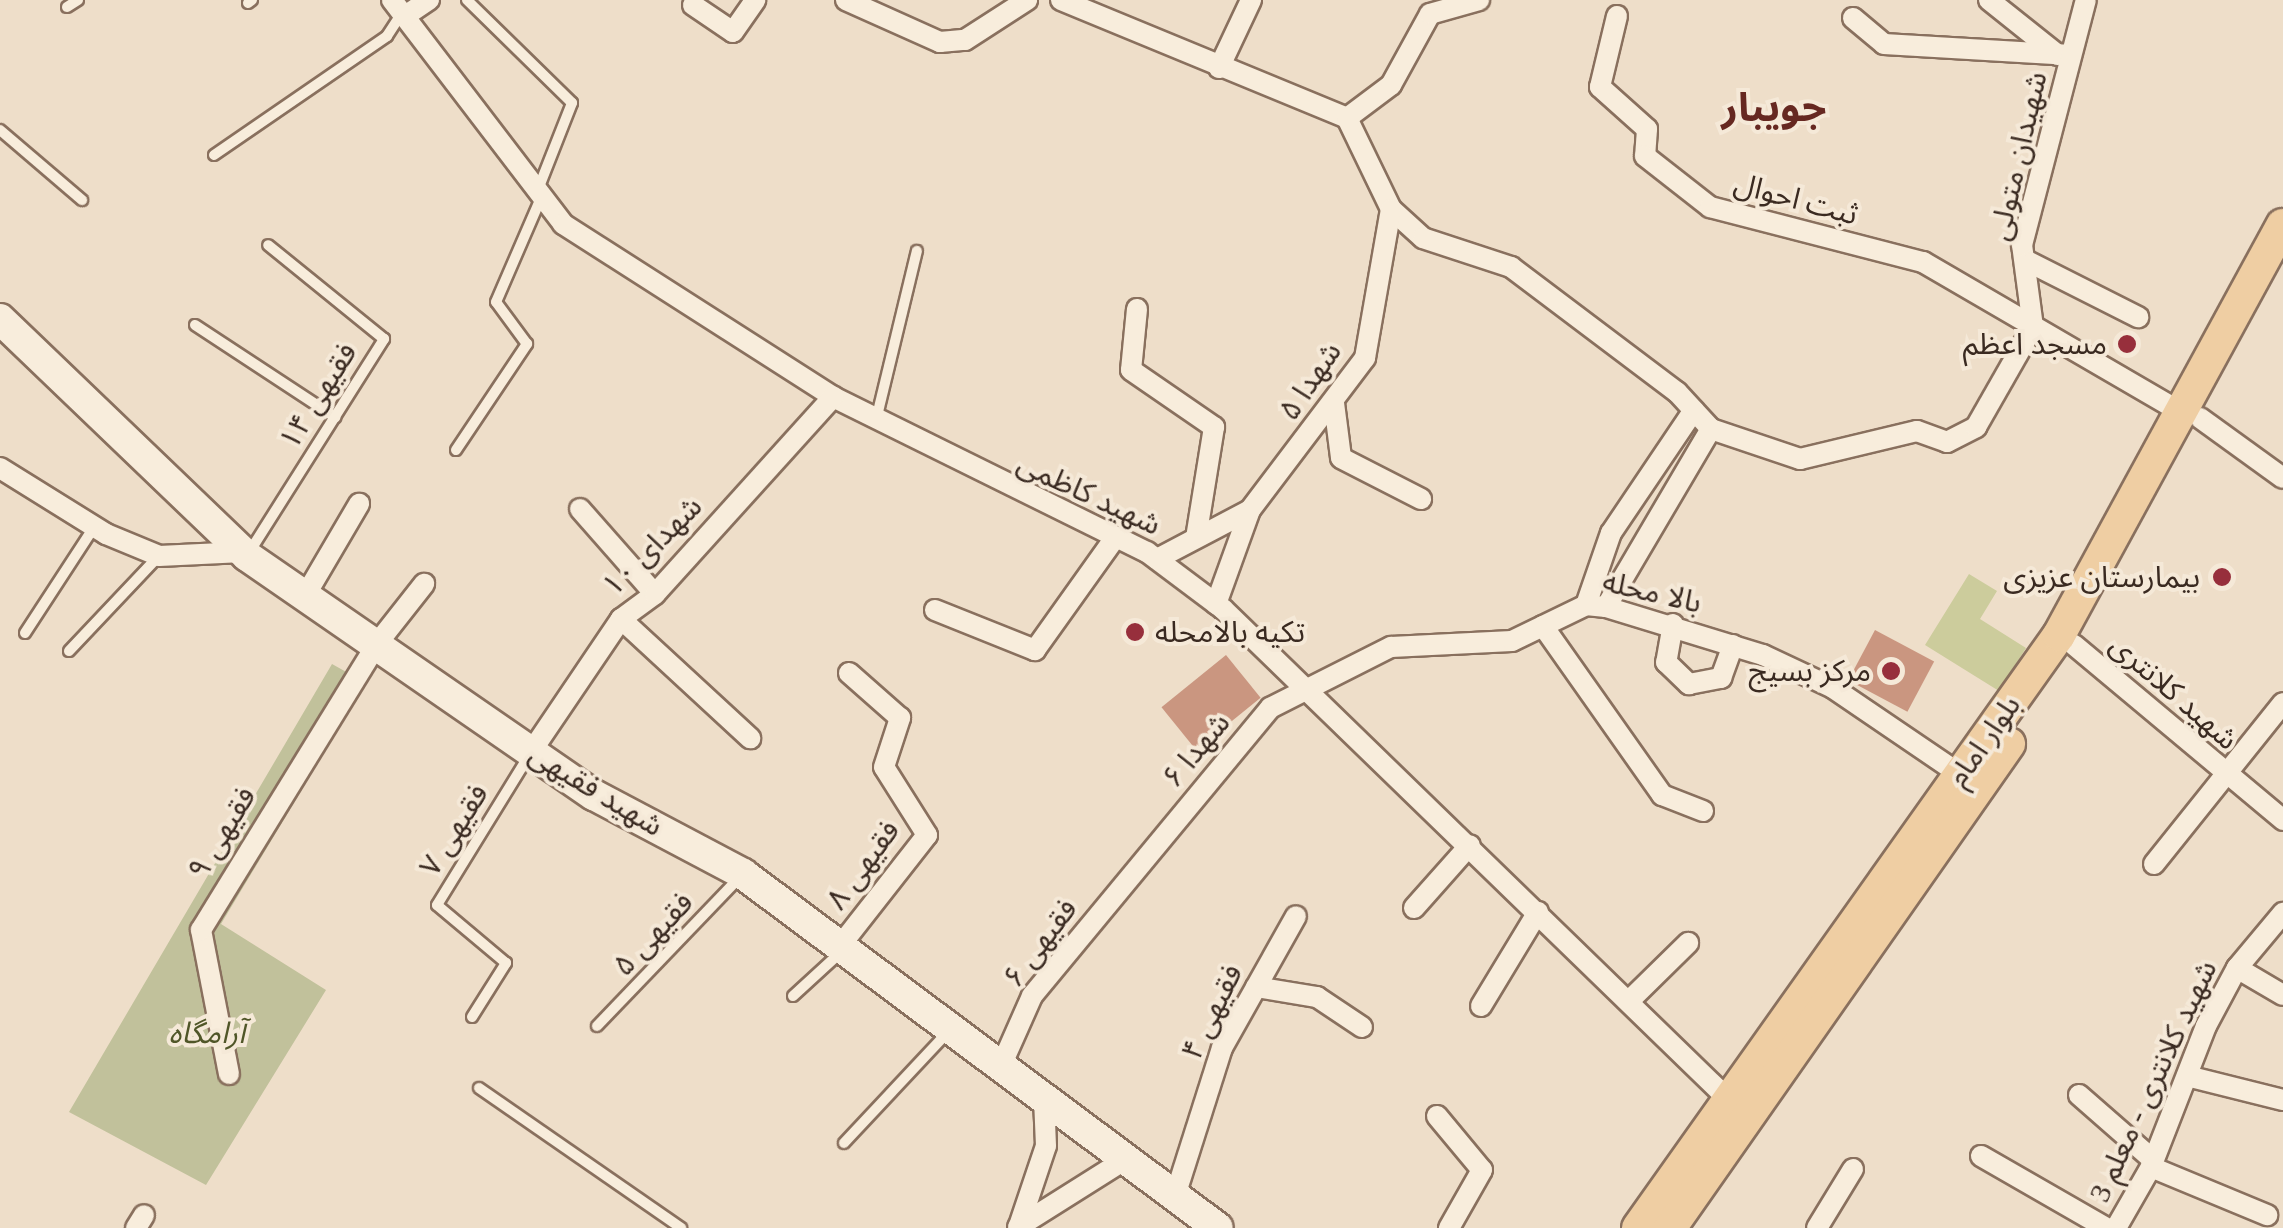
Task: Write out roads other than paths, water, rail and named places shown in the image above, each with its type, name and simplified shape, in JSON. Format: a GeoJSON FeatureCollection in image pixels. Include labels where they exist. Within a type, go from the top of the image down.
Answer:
{"type":"FeatureCollection","features":[{"type":"Feature","properties":{"kind":"main road","name":"بلوار امام"},"geometry":{"type":"LineString","coordinates":[[2191,416],[2283,225]]}},
{"type":"Feature","properties":{"kind":"main road","name":"بلوار امام"},"geometry":{"type":"LineString","coordinates":[[1665,1222],[2066,640],[2191,416],[2283,263]]}},
{"type":"Feature","properties":{"kind":"main road","name":"شهید فقیهی"},"geometry":{"type":"LineString","coordinates":[[0,319],[245,554],[594,795],[743,874],[1218,1228]]}},
{"type":"Feature","properties":{"kind":"main road","name":"بلوار امام"},"geometry":{"type":"LineString","coordinates":[[1665,1222],[1728,1099],[1960,775],[2066,640]]}},
{"type":"Feature","properties":{"kind":"street"},"geometry":{"type":"LineString","coordinates":[[400,10],[429,0]]}},
{"type":"Feature","properties":{"kind":"street"},"geometry":{"type":"LineString","coordinates":[[693,5],[733,32],[755,0]]}},
{"type":"Feature","properties":{"kind":"street"},"geometry":{"type":"LineString","coordinates":[[846,0],[940,42],[964,40],[1027,0]]}},
{"type":"Feature","properties":{"kind":"street"},"geometry":{"type":"LineString","coordinates":[[1062,0],[1114,9],[1219,68],[1347,118],[1391,210],[1424,238],[1510,267],[1694,410],[1710,429],[1800,459],[1917,432],[1947,442],[1976,427],[2033,328],[2191,416],[2283,478]]}},
{"type":"Feature","properties":{"kind":"street"},"geometry":{"type":"LineString","coordinates":[[1219,68],[1251,0]]}},
{"type":"Feature","properties":{"kind":"street"},"geometry":{"type":"LineString","coordinates":[[1347,118],[1391,84],[1430,14],[1479,0]]}},
{"type":"Feature","properties":{"kind":"street"},"geometry":{"type":"LineString","coordinates":[[1988,0],[2065,55]]}},
{"type":"Feature","properties":{"kind":"street","name":"شهیدان متولی"},"geometry":{"type":"LineString","coordinates":[[2033,328],[2025,260],[2065,55],[2086,0]]}},
{"type":"Feature","properties":{"kind":"street","name":"شهید کاظمی"},"geometry":{"type":"LineString","coordinates":[[400,10],[563,224],[632,274],[833,396],[1156,560],[1216,604],[1309,686],[1728,1099]]}},
{"type":"Feature","properties":{"kind":"street","name":"ثبت احوال"},"geometry":{"type":"LineString","coordinates":[[1618,16],[1600,87],[1647,129],[1646,156],[1710,207],[1922,262],[2033,328]]}},
{"type":"Feature","properties":{"kind":"street"},"geometry":{"type":"LineString","coordinates":[[1854,18],[1884,44],[2065,55]]}},
{"type":"Feature","properties":{"kind":"street","name":"شهدا ۵"},"geometry":{"type":"LineString","coordinates":[[1216,604],[1250,510],[1365,358],[1391,210]]}},
{"type":"Feature","properties":{"kind":"street"},"geometry":{"type":"LineString","coordinates":[[2025,260],[2138,317]]}},
{"type":"Feature","properties":{"kind":"street"},"geometry":{"type":"LineString","coordinates":[[1137,309],[1131,370],[1214,427],[1196,538]]}},
{"type":"Feature","properties":{"kind":"street","name":"شهدای ۱۰"},"geometry":{"type":"LineString","coordinates":[[532,752],[621,618],[655,594],[833,396]]}},
{"type":"Feature","properties":{"kind":"street"},"geometry":{"type":"LineString","coordinates":[[1334,403],[1341,458],[1421,499]]}},
{"type":"Feature","properties":{"kind":"street"},"geometry":{"type":"LineString","coordinates":[[1596,606],[1611,532],[1694,410]]}},
{"type":"Feature","properties":{"kind":"street"},"geometry":{"type":"LineString","coordinates":[[1596,606],[1710,429]]}},
{"type":"Feature","properties":{"kind":"street"},"geometry":{"type":"LineString","coordinates":[[0,468],[94,526],[159,556],[245,554]]}},
{"type":"Feature","properties":{"kind":"street"},"geometry":{"type":"LineString","coordinates":[[305,596],[359,504]]}},
{"type":"Feature","properties":{"kind":"street"},"geometry":{"type":"LineString","coordinates":[[580,509],[655,594]]}},
{"type":"Feature","properties":{"kind":"street","name":"شهدا ۵"},"geometry":{"type":"LineString","coordinates":[[1156,560],[1250,510]]}},
{"type":"Feature","properties":{"kind":"street"},"geometry":{"type":"LineString","coordinates":[[934,610],[1034,650],[1115,538]]}},
{"type":"Feature","properties":{"kind":"street","name":"فقیهی ۹"},"geometry":{"type":"LineString","coordinates":[[229,1074],[201,930],[376,644],[424,584]]}},
{"type":"Feature","properties":{"kind":"street","name":"بالا محله"},"geometry":{"type":"LineString","coordinates":[[1309,686],[1391,648],[1512,641],[1596,606],[1673,624],[1833,688],[1960,775]]}},
{"type":"Feature","properties":{"kind":"street"},"geometry":{"type":"LineString","coordinates":[[621,618],[750,738]]}},
{"type":"Feature","properties":{"kind":"street"},"geometry":{"type":"LineString","coordinates":[[1673,624],[1666,662],[1689,684],[1721,678],[1733,645]]}},
{"type":"Feature","properties":{"kind":"street"},"geometry":{"type":"LineString","coordinates":[[1543,626],[1662,795],[1703,811]]}},
{"type":"Feature","properties":{"kind":"street","name":"شهید کلانتری"},"geometry":{"type":"LineString","coordinates":[[2066,640],[2283,820]]}},
{"type":"Feature","properties":{"kind":"street","name":"فقیهی ۸"},"geometry":{"type":"LineString","coordinates":[[842,947],[927,835],[884,767],[900,718],[849,673]]}},
{"type":"Feature","properties":{"kind":"street","name":"شهدا ۶"},"geometry":{"type":"LineString","coordinates":[[1140,864],[1270,708],[1309,686]]}},
{"type":"Feature","properties":{"kind":"street"},"geometry":{"type":"LineString","coordinates":[[2154,864],[2283,703]]}},
{"type":"Feature","properties":{"kind":"street"},"geometry":{"type":"LineString","coordinates":[[1414,908],[1470,846]]}},
{"type":"Feature","properties":{"kind":"street","name":"فقیهی ۶"},"geometry":{"type":"LineString","coordinates":[[1001,1066],[1032,996],[1140,864]]}},
{"type":"Feature","properties":{"kind":"street"},"geometry":{"type":"LineString","coordinates":[[1481,1006],[1538,912]]}},
{"type":"Feature","properties":{"kind":"street","name":"شهید کلانتری - معلم 3"},"geometry":{"type":"LineString","coordinates":[[2116,1228],[2151,1163],[2237,968],[2283,913]]}},
{"type":"Feature","properties":{"kind":"street","name":"فقیهی ۴"},"geometry":{"type":"LineString","coordinates":[[1175,1196],[1222,1048],[1296,916]]}},
{"type":"Feature","properties":{"kind":"street"},"geometry":{"type":"LineString","coordinates":[[1629,1001],[1688,943]]}},
{"type":"Feature","properties":{"kind":"street"},"geometry":{"type":"LineString","coordinates":[[2237,968],[2283,995]]}},
{"type":"Feature","properties":{"kind":"street"},"geometry":{"type":"LineString","coordinates":[[1256,987],[1317,997],[1362,1027]]}},
{"type":"Feature","properties":{"kind":"street"},"geometry":{"type":"LineString","coordinates":[[2187,1076],[2283,1100]]}},
{"type":"Feature","properties":{"kind":"street"},"geometry":{"type":"LineString","coordinates":[[2078,1095],[2151,1163],[2267,1215]]}},
{"type":"Feature","properties":{"kind":"street"},"geometry":{"type":"LineString","coordinates":[[1018,1227],[1046,1146],[1044,1098]]}},
{"type":"Feature","properties":{"kind":"street"},"geometry":{"type":"LineString","coordinates":[[1437,1116],[1482,1170],[1449,1228]]}},
{"type":"Feature","properties":{"kind":"street"},"geometry":{"type":"LineString","coordinates":[[1980,1156],[2106,1228]]}},
{"type":"Feature","properties":{"kind":"street"},"geometry":{"type":"LineString","coordinates":[[1018,1227],[1126,1159]]}},
{"type":"Feature","properties":{"kind":"street"},"geometry":{"type":"LineString","coordinates":[[1817,1228],[1853,1168]]}},
{"type":"Feature","properties":{"kind":"lane"},"geometry":{"type":"LineString","coordinates":[[67,7],[78,0]]}},
{"type":"Feature","properties":{"kind":"lane"},"geometry":{"type":"LineString","coordinates":[[456,450],[528,344],[496,302],[572,103],[467,0]]}},
{"type":"Feature","properties":{"kind":"lane"},"geometry":{"type":"LineString","coordinates":[[214,155],[387,36],[400,10]]}},
{"type":"Feature","properties":{"kind":"lane"},"geometry":{"type":"LineString","coordinates":[[0,130],[82,200]]}},
{"type":"Feature","properties":{"kind":"lane","name":"فقیهی ۱۴"},"geometry":{"type":"LineString","coordinates":[[245,554],[384,340],[268,244]]}},
{"type":"Feature","properties":{"kind":"lane"},"geometry":{"type":"LineString","coordinates":[[876,420],[917,251]]}},
{"type":"Feature","properties":{"kind":"lane"},"geometry":{"type":"LineString","coordinates":[[195,325],[335,416]]}},
{"type":"Feature","properties":{"kind":"lane"},"geometry":{"type":"LineString","coordinates":[[25,633],[94,526]]}},
{"type":"Feature","properties":{"kind":"lane"},"geometry":{"type":"LineString","coordinates":[[69,652],[159,556]]}},
{"type":"Feature","properties":{"kind":"lane","name":"فقیهی ۷"},"geometry":{"type":"LineString","coordinates":[[472,1016],[506,963],[437,905],[532,752]]}},
{"type":"Feature","properties":{"kind":"lane","name":"فقیهی ۵"},"geometry":{"type":"LineString","coordinates":[[597,1026],[743,874]]}},
{"type":"Feature","properties":{"kind":"lane"},"geometry":{"type":"LineString","coordinates":[[793,996],[842,947]]}},
{"type":"Feature","properties":{"kind":"lane"},"geometry":{"type":"LineString","coordinates":[[844,1143],[951,1029]]}},
{"type":"Feature","properties":{"kind":"lane"},"geometry":{"type":"LineString","coordinates":[[479,1088],[681,1228]]}},
{"type":"Feature","properties":{"kind":"place","name":"مسجد اعظم"},"geometry":{"type":"Point","coordinates":[2127,344]}},
{"type":"Feature","properties":{"kind":"place","name":"بیمارستان عزیزی"},"geometry":{"type":"Point","coordinates":[2222,577]}},
{"type":"Feature","properties":{"kind":"place","name":"تکیه بالامحله"},"geometry":{"type":"Point","coordinates":[1135,632]}},
{"type":"Feature","properties":{"kind":"place","name":"مرکز بسیج"},"geometry":{"type":"Point","coordinates":[1891,671]}},
{"type":"Feature","properties":{"kind":"district","name":"جویبار"},"geometry":{"type":"Point","coordinates":[1774,108]}},
{"type":"Feature","properties":{"kind":"park label","name":"آرامگاه"},"geometry":{"type":"Point","coordinates":[207,1033]}}]}
